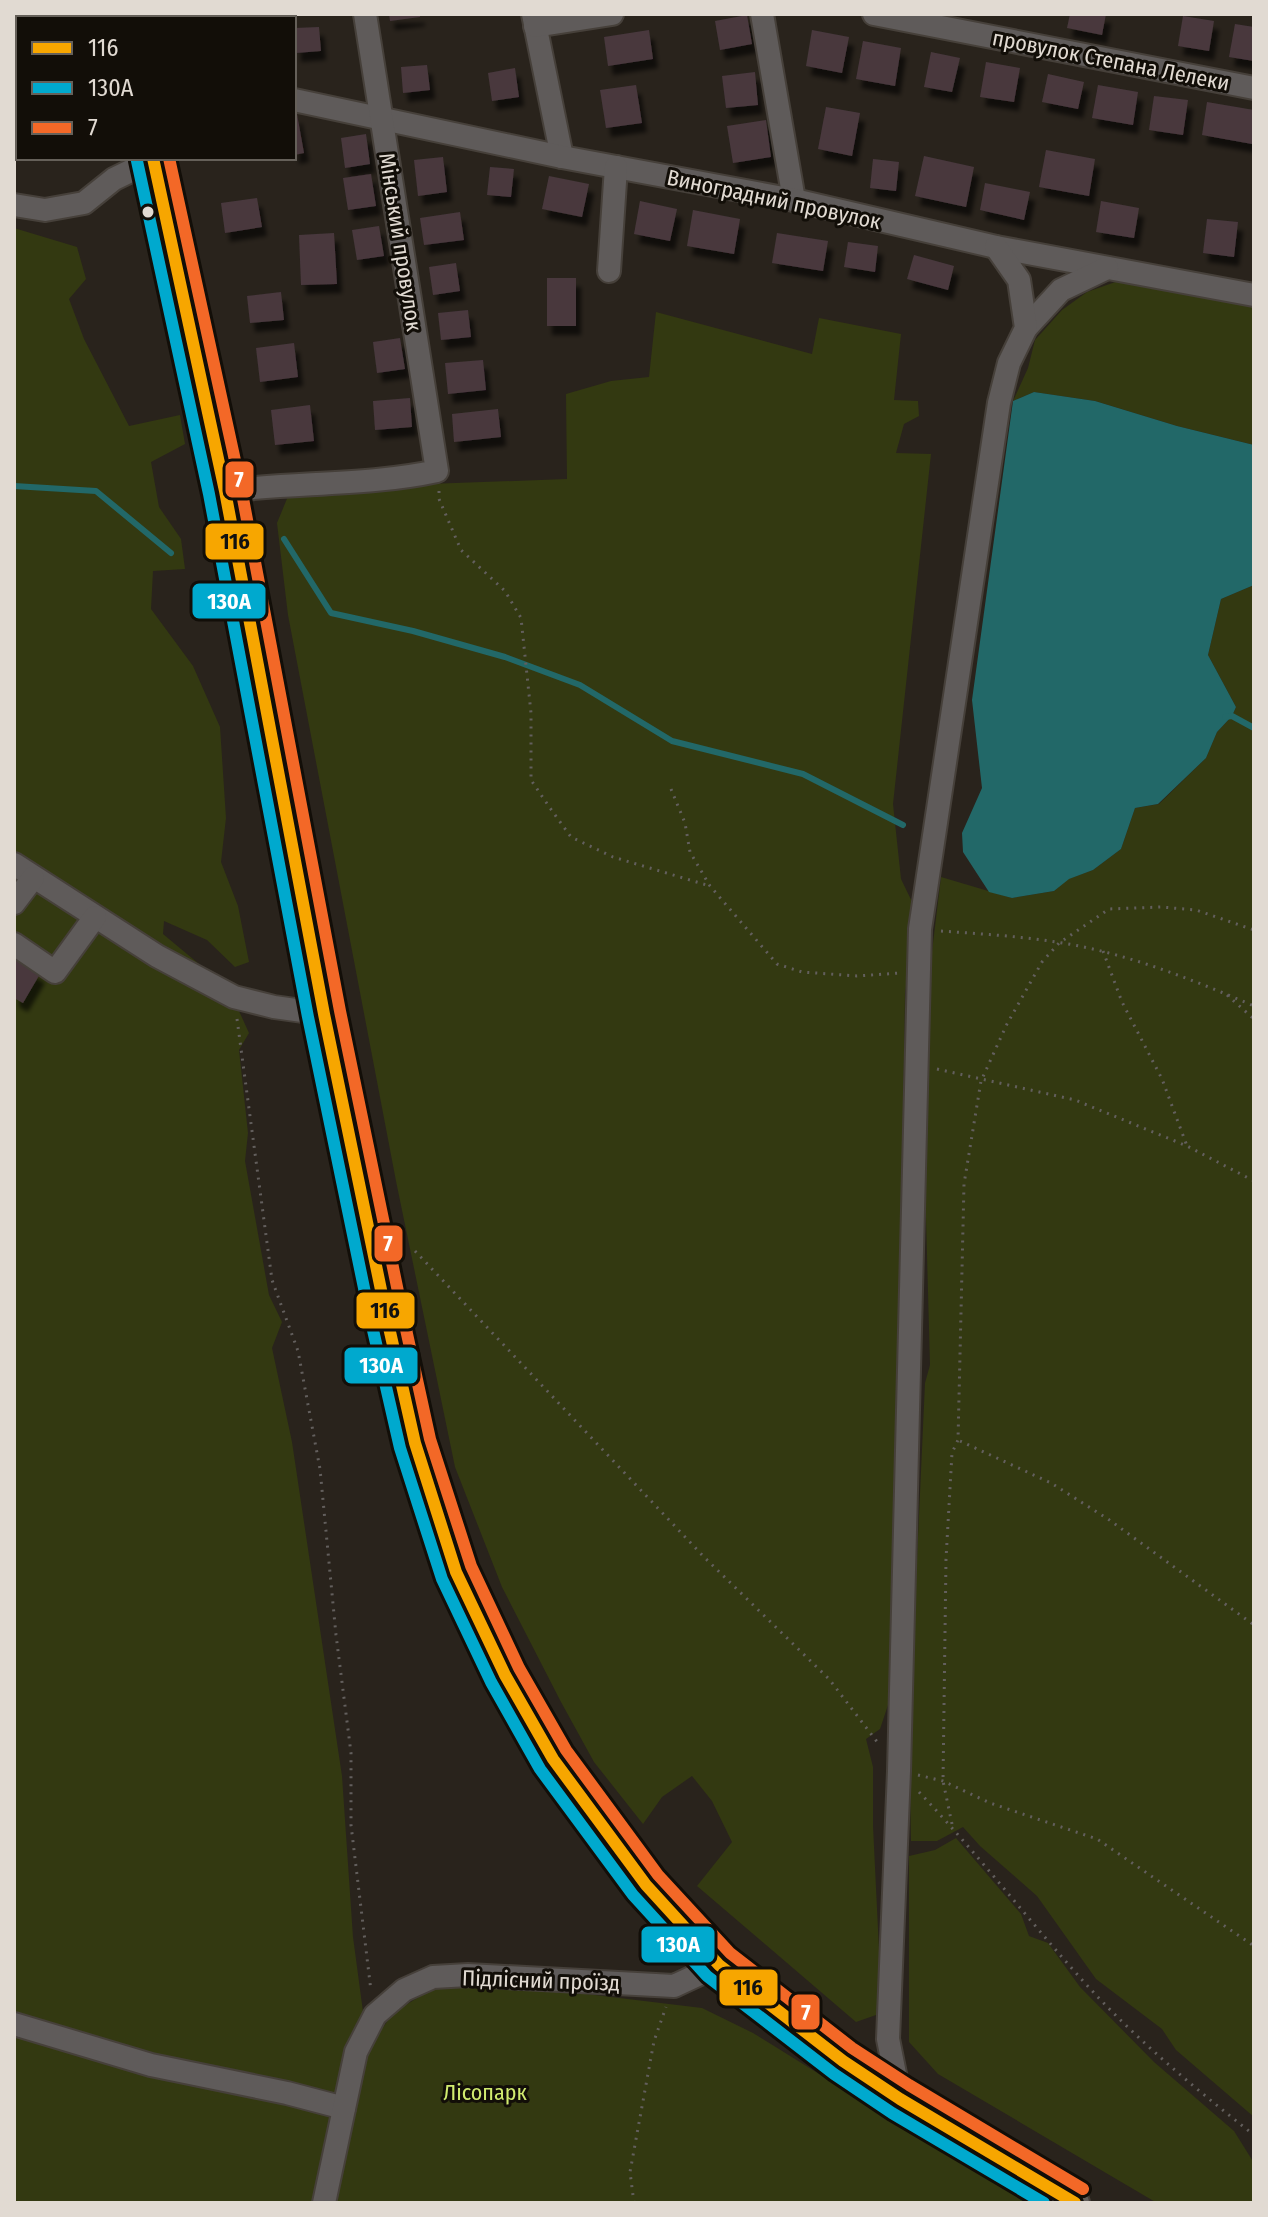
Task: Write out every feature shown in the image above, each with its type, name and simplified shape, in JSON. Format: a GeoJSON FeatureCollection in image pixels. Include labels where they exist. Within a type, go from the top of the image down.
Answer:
{"type":"FeatureCollection","features":[{"type":"Feature","properties":{"kind":"main road"},"geometry":{"type":"LineString","coordinates":[[149,160],[225,491],[324,1014],[415,1443],[456,1572],[505,1675],[553,1759],[646,1885],[719,1965],[804,2033],[900,2099],[1075,2203]]}},
{"type":"Feature","properties":{"kind":"street","name":"Мінський провулок"},"geometry":{"type":"LineString","coordinates":[[365,14],[437,471]]}},
{"type":"Feature","properties":{"kind":"street"},"geometry":{"type":"LineString","coordinates":[[562,157],[534,20],[612,14]]}},
{"type":"Feature","properties":{"kind":"street"},"geometry":{"type":"LineString","coordinates":[[762,14],[794,200]]}},
{"type":"Feature","properties":{"kind":"street","name":"провулок Степана Лелеки"},"geometry":{"type":"LineString","coordinates":[[874,14],[1254,88]]}},
{"type":"Feature","properties":{"kind":"street","name":"Виноградний провулок"},"geometry":{"type":"LineString","coordinates":[[296,100],[562,157],[794,200],[996,247],[1254,295]]}},
{"type":"Feature","properties":{"kind":"street"},"geometry":{"type":"LineString","coordinates":[[14,205],[45,210],[84,203],[114,179],[147,160]]}},
{"type":"Feature","properties":{"kind":"street"},"geometry":{"type":"LineString","coordinates":[[609,271],[616,167]]}},
{"type":"Feature","properties":{"kind":"street"},"geometry":{"type":"LineString","coordinates":[[996,247],[1019,280],[1026,328]]}},
{"type":"Feature","properties":{"kind":"street"},"geometry":{"type":"LineString","coordinates":[[900,2099],[888,2039],[899,1771],[920,929],[999,403],[1009,363],[1026,328],[1061,290],[1107,268]]}},
{"type":"Feature","properties":{"kind":"street"},"geometry":{"type":"LineString","coordinates":[[225,491],[272,485],[404,478],[437,471]]}},
{"type":"Feature","properties":{"kind":"street"},"geometry":{"type":"LineString","coordinates":[[14,864],[157,956],[234,997],[274,1007],[324,1014]]}},
{"type":"Feature","properties":{"kind":"street"},"geometry":{"type":"LineString","coordinates":[[14,903],[33,878]]}},
{"type":"Feature","properties":{"kind":"street"},"geometry":{"type":"LineString","coordinates":[[14,944],[55,972],[95,917]]}},
{"type":"Feature","properties":{"kind":"street","name":"Підлісний проїзд"},"geometry":{"type":"LineString","coordinates":[[324,2203],[356,2052],[375,2015],[404,1990],[433,1977],[468,1975],[674,1986],[719,1965]]}},
{"type":"Feature","properties":{"kind":"street"},"geometry":{"type":"LineString","coordinates":[[14,2024],[151,2065],[344,2108]]}},
{"type":"Feature","properties":{"kind":"path"},"geometry":{"type":"LineString","coordinates":[[437,471],[439,499],[461,550],[505,591],[521,618],[531,713],[531,780],[571,837],[613,857],[710,886]]}},
{"type":"Feature","properties":{"kind":"path"},"geometry":{"type":"LineString","coordinates":[[671,789],[685,823],[690,852],[710,886],[777,964],[802,972],[857,976],[900,973],[920,960]]}},
{"type":"Feature","properties":{"kind":"path"},"geometry":{"type":"LineString","coordinates":[[953,1827],[943,1781],[946,1559],[952,1453],[958,1440],[964,1184],[981,1081],[1007,1024],[1042,962],[1059,943],[1109,909],[1161,907],[1196,910],[1254,930]]}},
{"type":"Feature","properties":{"kind":"path"},"geometry":{"type":"LineString","coordinates":[[920,929],[1013,936],[1103,951],[1164,969],[1254,1006]]}},
{"type":"Feature","properties":{"kind":"path"},"geometry":{"type":"LineString","coordinates":[[1103,951],[1122,1002],[1162,1079],[1187,1146]]}},
{"type":"Feature","properties":{"kind":"path"},"geometry":{"type":"LineString","coordinates":[[1225,994],[1254,1019]]}},
{"type":"Feature","properties":{"kind":"path"},"geometry":{"type":"LineString","coordinates":[[234,997],[272,1280],[298,1351],[320,1469],[351,1753],[351,1825],[366,1963],[375,2015]]}},
{"type":"Feature","properties":{"kind":"path"},"geometry":{"type":"LineString","coordinates":[[917,1066],[1075,1100],[1187,1146],[1254,1181]]}},
{"type":"Feature","properties":{"kind":"path"},"geometry":{"type":"LineString","coordinates":[[415,1251],[704,1557],[829,1679],[899,1771],[953,1827],[1095,1994],[1190,2084],[1254,2135]]}},
{"type":"Feature","properties":{"kind":"path"},"geometry":{"type":"LineString","coordinates":[[958,1440],[1051,1483],[1108,1519],[1254,1625]]}},
{"type":"Feature","properties":{"kind":"path"},"geometry":{"type":"LineString","coordinates":[[899,1771],[943,1781],[990,1803],[1097,1839],[1254,1946]]}},
{"type":"Feature","properties":{"kind":"path"},"geometry":{"type":"LineString","coordinates":[[634,2203],[630,2172],[654,2041],[674,1986]]}},
{"type":"Feature","properties":{"kind":"green space","name":"Лісопарк"},"geometry":{"type":"Polygon","coordinates":[[[14,228],[77,247],[86,279],[69,299],[84,339],[129,426],[180,415],[185,444],[151,462],[159,507],[181,539],[185,569],[153,571],[151,609],[193,666],[220,727],[226,818],[221,862],[238,906],[249,962],[235,967],[207,940],[164,921],[163,934],[229,989],[249,1033],[239,1050],[248,1133],[245,1161],[269,1295],[282,1322],[272,1348],[292,1442],[342,1776],[353,1937],[368,2049],[393,2013],[430,1990],[480,1981],[702,2008],[753,2033],[1027,2203],[14,2203],[14,228]]]}},
{"type":"Feature","properties":{"kind":"green space"},"geometry":{"type":"Polygon","coordinates":[[[1121,280],[1254,303],[1254,445],[1095,401],[1034,392],[1013,401],[1028,368],[1035,340],[1062,310],[1087,292],[1121,280]]]}},
{"type":"Feature","properties":{"kind":"green space"},"geometry":{"type":"Polygon","coordinates":[[[656,312],[812,354],[819,318],[901,334],[894,400],[918,401],[919,416],[904,424],[896,453],[931,454],[893,804],[901,879],[917,912],[905,993],[898,1443],[890,1699],[880,1729],[866,1739],[873,1767],[881,1991],[876,2015],[856,2022],[697,1886],[732,1842],[712,1801],[692,1776],[662,1797],[643,1824],[594,1762],[502,1587],[455,1467],[396,1181],[288,615],[277,523],[291,489],[567,479],[566,394],[611,381],[649,377],[656,312]]]}},
{"type":"Feature","properties":{"kind":"green space"},"geometry":{"type":"Polygon","coordinates":[[[1254,585],[1254,2117],[1176,2050],[1162,2029],[1096,1979],[1037,1896],[963,1827],[937,1841],[911,1841],[909,1736],[925,1383],[930,1365],[926,1001],[941,877],[1012,898],[1054,891],[1068,879],[1093,870],[1121,849],[1135,808],[1159,804],[1206,758],[1217,732],[1232,716],[1236,707],[1208,655],[1221,599],[1254,585]]]}},
{"type":"Feature","properties":{"kind":"green space"},"geometry":{"type":"Polygon","coordinates":[[[956,1838],[1021,1914],[1029,1936],[1048,1943],[1080,1987],[1154,2062],[1234,2131],[1254,2163],[1254,2203],[1157,2203],[938,2074],[909,2042],[909,1856],[935,1850],[956,1838]]]}},
{"type":"Feature","properties":{"kind":"water"},"geometry":{"type":"Polygon","coordinates":[[[1034,392],[1095,401],[1254,445],[1254,585],[1221,599],[1208,655],[1236,707],[1217,732],[1206,758],[1158,804],[1135,808],[1121,849],[1093,870],[1069,879],[1054,891],[1012,898],[989,892],[963,852],[962,833],[982,788],[972,700],[1013,401],[1034,392]]]}},
{"type":"Feature","properties":{"kind":"building"},"geometry":{"type":"Polygon","coordinates":[[[389,14],[420,14],[420,17],[390,21],[389,14]]]}},
{"type":"Feature","properties":{"kind":"building"},"geometry":{"type":"Polygon","coordinates":[[[1070,14],[1106,14],[1102,35],[1067,28],[1070,14]]]}},
{"type":"Feature","properties":{"kind":"building"},"geometry":{"type":"Polygon","coordinates":[[[747,15],[752,44],[720,50],[715,21],[747,15]]]}},
{"type":"Feature","properties":{"kind":"building"},"geometry":{"type":"Polygon","coordinates":[[[1183,16],[1214,21],[1209,51],[1178,46],[1183,16]]]}},
{"type":"Feature","properties":{"kind":"building"},"geometry":{"type":"Polygon","coordinates":[[[1235,24],[1254,27],[1254,61],[1229,57],[1235,24]]]}},
{"type":"Feature","properties":{"kind":"building"},"geometry":{"type":"Polygon","coordinates":[[[319,27],[321,51],[296,53],[296,28],[319,27]]]}},
{"type":"Feature","properties":{"kind":"building"},"geometry":{"type":"Polygon","coordinates":[[[649,30],[653,59],[608,66],[604,37],[649,30]]]}},
{"type":"Feature","properties":{"kind":"building"},"geometry":{"type":"Polygon","coordinates":[[[812,30],[849,37],[842,73],[806,66],[812,30]]]}},
{"type":"Feature","properties":{"kind":"building"},"geometry":{"type":"Polygon","coordinates":[[[863,41],[901,48],[895,86],[856,79],[863,41]]]}},
{"type":"Feature","properties":{"kind":"building"},"geometry":{"type":"Polygon","coordinates":[[[931,52],[960,58],[952,92],[924,87],[931,52]]]}},
{"type":"Feature","properties":{"kind":"building"},"geometry":{"type":"Polygon","coordinates":[[[986,62],[1020,68],[1014,102],[980,97],[986,62]]]}},
{"type":"Feature","properties":{"kind":"building"},"geometry":{"type":"Polygon","coordinates":[[[427,65],[430,90],[403,93],[401,67],[427,65]]]}},
{"type":"Feature","properties":{"kind":"building"},"geometry":{"type":"Polygon","coordinates":[[[515,68],[519,97],[492,101],[488,73],[515,68]]]}},
{"type":"Feature","properties":{"kind":"building"},"geometry":{"type":"Polygon","coordinates":[[[755,72],[758,105],[726,108],[722,76],[755,72]]]}},
{"type":"Feature","properties":{"kind":"building"},"geometry":{"type":"Polygon","coordinates":[[[1048,74],[1084,82],[1078,109],[1042,102],[1048,74]]]}},
{"type":"Feature","properties":{"kind":"building"},"geometry":{"type":"Polygon","coordinates":[[[636,85],[642,123],[606,128],[600,90],[636,85]]]}},
{"type":"Feature","properties":{"kind":"building"},"geometry":{"type":"Polygon","coordinates":[[[1098,85],[1138,92],[1133,125],[1092,118],[1098,85]]]}},
{"type":"Feature","properties":{"kind":"building"},"geometry":{"type":"Polygon","coordinates":[[[1154,96],[1188,100],[1183,135],[1149,130],[1154,96]]]}},
{"type":"Feature","properties":{"kind":"building"},"geometry":{"type":"Polygon","coordinates":[[[1207,102],[1254,110],[1252,144],[1202,135],[1207,102]]]}},
{"type":"Feature","properties":{"kind":"building"},"geometry":{"type":"Polygon","coordinates":[[[826,107],[860,113],[852,156],[818,149],[826,107]]]}},
{"type":"Feature","properties":{"kind":"building"},"geometry":{"type":"Polygon","coordinates":[[[296,114],[304,153],[296,155],[296,114]]]}},
{"type":"Feature","properties":{"kind":"building"},"geometry":{"type":"Polygon","coordinates":[[[766,120],[771,157],[733,163],[727,126],[766,120]]]}},
{"type":"Feature","properties":{"kind":"building"},"geometry":{"type":"Polygon","coordinates":[[[366,134],[370,164],[345,168],[341,138],[366,134]]]}},
{"type":"Feature","properties":{"kind":"building"},"geometry":{"type":"Polygon","coordinates":[[[1046,150],[1095,159],[1089,196],[1039,187],[1046,150]]]}},
{"type":"Feature","properties":{"kind":"building"},"geometry":{"type":"Polygon","coordinates":[[[924,156],[974,167],[966,207],[915,196],[924,156]]]}},
{"type":"Feature","properties":{"kind":"building"},"geometry":{"type":"Polygon","coordinates":[[[443,157],[447,192],[418,196],[414,160],[443,157]]]}},
{"type":"Feature","properties":{"kind":"building"},"geometry":{"type":"Polygon","coordinates":[[[873,159],[899,162],[896,191],[870,188],[873,159]]]}},
{"type":"Feature","properties":{"kind":"building"},"geometry":{"type":"Polygon","coordinates":[[[490,167],[514,169],[511,197],[487,195],[490,167]]]}},
{"type":"Feature","properties":{"kind":"building"},"geometry":{"type":"Polygon","coordinates":[[[371,174],[376,206],[348,210],[343,178],[371,174]]]}},
{"type":"Feature","properties":{"kind":"building"},"geometry":{"type":"Polygon","coordinates":[[[549,176],[589,184],[582,217],[542,209],[549,176]]]}},
{"type":"Feature","properties":{"kind":"building"},"geometry":{"type":"Polygon","coordinates":[[[985,183],[1030,192],[1024,220],[980,210],[985,183]]]}},
{"type":"Feature","properties":{"kind":"building"},"geometry":{"type":"Polygon","coordinates":[[[257,198],[262,227],[225,233],[221,203],[257,198]]]}},
{"type":"Feature","properties":{"kind":"building"},"geometry":{"type":"Polygon","coordinates":[[[640,201],[677,209],[670,241],[634,234],[640,201]]]}},
{"type":"Feature","properties":{"kind":"building"},"geometry":{"type":"Polygon","coordinates":[[[1101,201],[1139,208],[1134,238],[1096,232],[1101,201]]]}},
{"type":"Feature","properties":{"kind":"building"},"geometry":{"type":"Polygon","coordinates":[[[693,210],[740,219],[734,254],[687,246],[693,210]]]}},
{"type":"Feature","properties":{"kind":"building"},"geometry":{"type":"Polygon","coordinates":[[[460,212],[464,240],[424,245],[420,218],[460,212]]]}},
{"type":"Feature","properties":{"kind":"building"},"geometry":{"type":"Polygon","coordinates":[[[1207,219],[1238,222],[1234,257],[1203,253],[1207,219]]]}},
{"type":"Feature","properties":{"kind":"building"},"geometry":{"type":"Polygon","coordinates":[[[379,226],[384,256],[357,260],[352,230],[379,226]]]}},
{"type":"Feature","properties":{"kind":"building"},"geometry":{"type":"Polygon","coordinates":[[[334,233],[337,284],[301,285],[299,235],[334,233]]]}},
{"type":"Feature","properties":{"kind":"building"},"geometry":{"type":"Polygon","coordinates":[[[777,233],[828,241],[823,271],[772,263],[777,233]]]}},
{"type":"Feature","properties":{"kind":"building"},"geometry":{"type":"Polygon","coordinates":[[[848,242],[878,246],[875,272],[844,267],[848,242]]]}},
{"type":"Feature","properties":{"kind":"building"},"geometry":{"type":"Polygon","coordinates":[[[914,255],[954,266],[948,290],[907,279],[914,255]]]}},
{"type":"Feature","properties":{"kind":"building"},"geometry":{"type":"Polygon","coordinates":[[[456,263],[460,291],[433,295],[429,267],[456,263]]]}},
{"type":"Feature","properties":{"kind":"building"},"geometry":{"type":"Polygon","coordinates":[[[547,278],[576,278],[576,326],[547,326],[547,278]]]}},
{"type":"Feature","properties":{"kind":"building"},"geometry":{"type":"Polygon","coordinates":[[[281,292],[284,320],[250,323],[247,296],[281,292]]]}},
{"type":"Feature","properties":{"kind":"building"},"geometry":{"type":"Polygon","coordinates":[[[468,310],[471,337],[441,340],[438,313],[468,310]]]}},
{"type":"Feature","properties":{"kind":"building"},"geometry":{"type":"Polygon","coordinates":[[[400,338],[405,369],[377,373],[373,342],[400,338]]]}},
{"type":"Feature","properties":{"kind":"building"},"geometry":{"type":"Polygon","coordinates":[[[294,343],[298,377],[260,382],[256,348],[294,343]]]}},
{"type":"Feature","properties":{"kind":"building"},"geometry":{"type":"Polygon","coordinates":[[[483,360],[486,390],[448,394],[445,363],[483,360]]]}},
{"type":"Feature","properties":{"kind":"building"},"geometry":{"type":"Polygon","coordinates":[[[410,398],[412,427],[375,430],[373,401],[410,398]]]}},
{"type":"Feature","properties":{"kind":"building"},"geometry":{"type":"Polygon","coordinates":[[[310,405],[314,441],[275,445],[271,410],[310,405]]]}},
{"type":"Feature","properties":{"kind":"building"},"geometry":{"type":"Polygon","coordinates":[[[498,409],[501,437],[454,442],[452,414],[498,409]]]}},
{"type":"Feature","properties":{"kind":"building"},"geometry":{"type":"Polygon","coordinates":[[[14,959],[40,974],[23,1003],[14,998],[14,959]]]}},
{"type":"Feature","properties":{"kind":"waterway"},"geometry":{"type":"LineString","coordinates":[[14,486],[96,491],[171,553]]}},
{"type":"Feature","properties":{"kind":"waterway"},"geometry":{"type":"LineString","coordinates":[[284,539],[331,613],[413,631],[505,657],[580,685],[672,741],[803,774],[903,825]]}},
{"type":"Feature","properties":{"kind":"waterway"},"geometry":{"type":"LineString","coordinates":[[1225,717],[1232,716],[1254,728]]}},
{"type":"Feature","properties":{"kind":"transit line","name":"116"},"geometry":{"type":"LineString","coordinates":[[153,160],[225,491],[324,1014],[386,1314],[415,1443],[456,1572],[505,1675],[553,1759],[646,1885],[719,1965],[843,2061],[900,2099],[1075,2203]]}},
{"type":"Feature","properties":{"kind":"transit line","name":"7"},"geometry":{"type":"LineString","coordinates":[[169,160],[241,488],[340,1011],[402,1311],[430,1439],[471,1566],[519,1668],[566,1750],[658,1875],[730,1953],[852,2048],[1083,2189]]}},
{"type":"Feature","properties":{"kind":"transit line","name":"130А"},"geometry":{"type":"LineString","coordinates":[[137,161],[209,494],[308,1017],[370,1317],[400,1448],[442,1579],[491,1682],[540,1769],[633,1895],[707,1976],[834,2074],[892,2113],[1044,2203]]}}]}
